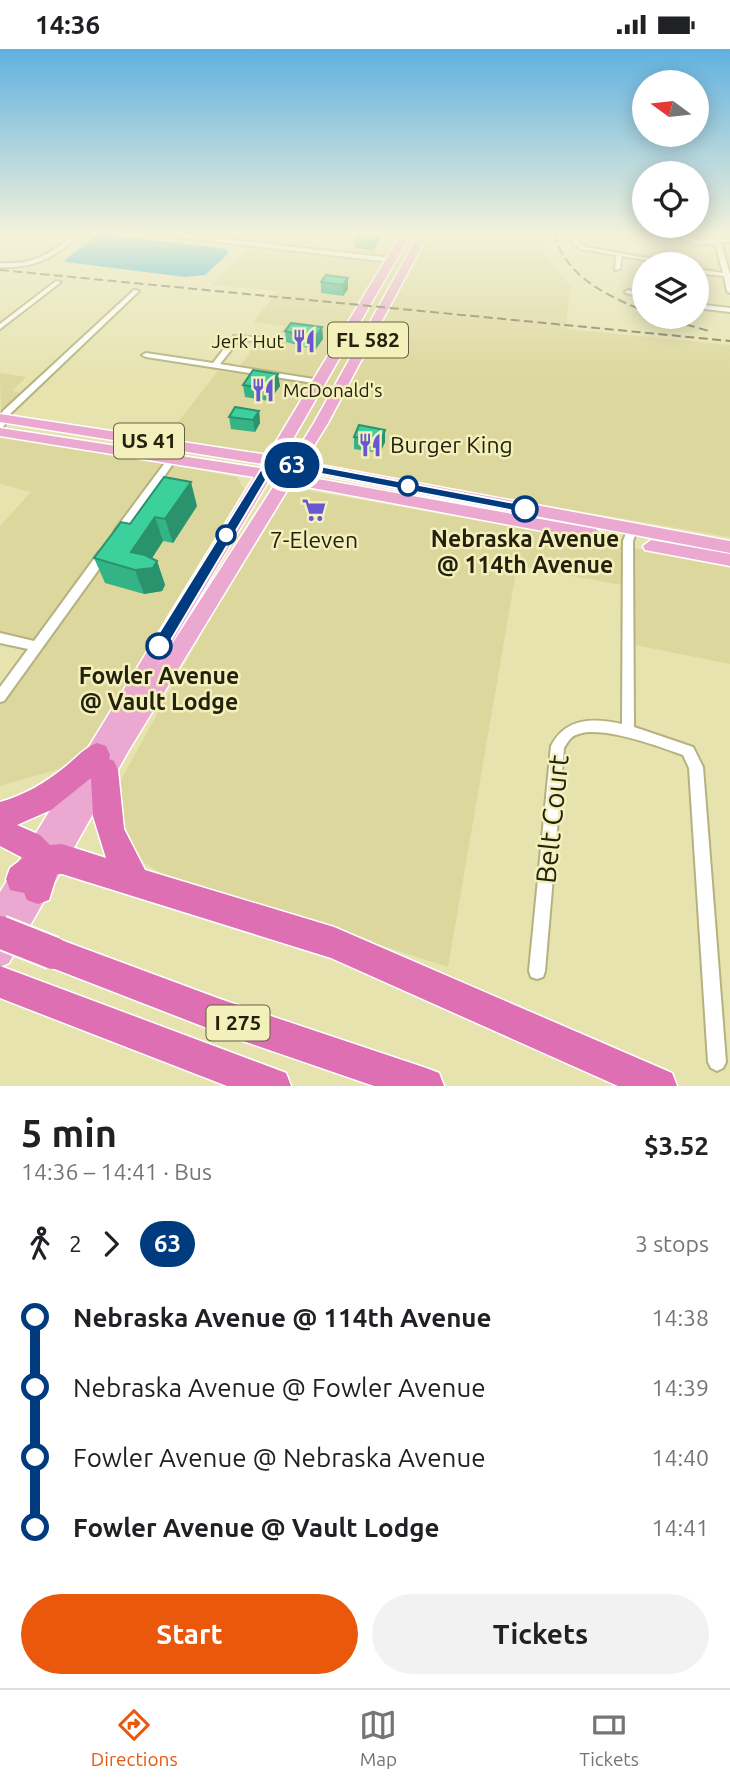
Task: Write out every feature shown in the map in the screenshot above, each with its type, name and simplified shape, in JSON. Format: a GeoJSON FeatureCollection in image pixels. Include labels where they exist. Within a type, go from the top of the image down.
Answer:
{"type":"FeatureCollection","features":[{"type":"Feature","properties":{"kind":"highway"},"geometry":{"type":"LineString","coordinates":[[0,816],[26,808],[48,797],[101,763],[105,816],[109,832],[135,881]]}},
{"type":"Feature","properties":{"kind":"highway"},"geometry":{"type":"LineString","coordinates":[[0,832],[46,857],[135,881],[334,943],[659,1086]]}},
{"type":"Feature","properties":{"kind":"highway"},"geometry":{"type":"LineString","coordinates":[[29,884],[44,869],[46,857]]}},
{"type":"Feature","properties":{"kind":"highway","name":"I 275"},"geometry":{"type":"LineString","coordinates":[[0,932],[220,1016],[426,1086]]}},
{"type":"Feature","properties":{"kind":"highway","name":"I 275"},"geometry":{"type":"LineString","coordinates":[[0,982],[273,1086]]}},
{"type":"Feature","properties":{"kind":"main road","name":"FL 582"},"geometry":{"type":"LineString","coordinates":[[46,857],[250,495],[378,282]]}},
{"type":"Feature","properties":{"kind":"main road","name":"FL 582"},"geometry":{"type":"LineString","coordinates":[[101,763],[292,472],[340,391],[398,282]]}},
{"type":"Feature","properties":{"kind":"main road"},"geometry":{"type":"LineString","coordinates":[[360,312],[366,319],[355,341],[363,349]]}},
{"type":"Feature","properties":{"kind":"main road"},"geometry":{"type":"LineString","coordinates":[[337,353],[346,357],[335,381],[340,391]]}},
{"type":"Feature","properties":{"kind":"main road","name":"US 41"},"geometry":{"type":"LineString","coordinates":[[1,424],[173,458],[237,462]]}},
{"type":"Feature","properties":{"kind":"main road","name":"US 41"},"geometry":{"type":"LineString","coordinates":[[1,424],[512,506],[730,560]]}},
{"type":"Feature","properties":{"kind":"main road"},"geometry":{"type":"LineString","coordinates":[[250,495],[246,479],[237,462],[283,443]]}},
{"type":"Feature","properties":{"kind":"main road","name":"US 41"},"geometry":{"type":"LineString","coordinates":[[292,472],[436,507],[630,536],[730,547]]}},
{"type":"Feature","properties":{"kind":"main road"},"geometry":{"type":"LineString","coordinates":[[436,507],[448,503],[512,506]]}},
{"type":"Feature","properties":{"kind":"main road"},"geometry":{"type":"LineString","coordinates":[[0,916],[29,884]]}},
{"type":"Feature","properties":{"kind":"main road"},"geometry":{"type":"LineString","coordinates":[[0,954],[29,884]]}},
{"type":"Feature","properties":{"kind":"street"},"geometry":{"type":"LineString","coordinates":[[0,327],[57,282]]}},
{"type":"Feature","properties":{"kind":"street"},"geometry":{"type":"LineString","coordinates":[[1,424],[6,413],[136,291]]}},
{"type":"Feature","properties":{"kind":"street"},"geometry":{"type":"LineString","coordinates":[[628,292],[632,293]]}},
{"type":"Feature","properties":{"kind":"street"},"geometry":{"type":"LineString","coordinates":[[709,308],[730,310]]}},
{"type":"Feature","properties":{"kind":"street"},"geometry":{"type":"LineString","coordinates":[[215,366],[237,338],[270,340]]}},
{"type":"Feature","properties":{"kind":"street"},"geometry":{"type":"LineString","coordinates":[[146,355],[320,382]]}},
{"type":"Feature","properties":{"kind":"street"},"geometry":{"type":"LineString","coordinates":[[115,538],[173,458]]}},
{"type":"Feature","properties":{"kind":"street"},"geometry":{"type":"LineString","coordinates":[[630,536],[628,730],[688,751],[696,767],[718,1062]]}},
{"type":"Feature","properties":{"kind":"street"},"geometry":{"type":"LineString","coordinates":[[0,697],[107,550]]}},
{"type":"Feature","properties":{"kind":"street"},"geometry":{"type":"LineString","coordinates":[[0,638],[37,646]]}},
{"type":"Feature","properties":{"kind":"street","name":"Belt Court"},"geometry":{"type":"LineString","coordinates":[[537,971],[561,736],[573,728],[582,727],[628,730]]}},
{"type":"Feature","properties":{"kind":"shaded area"},"geometry":{"type":"Polygon","coordinates":[[[215,282],[567,282],[570,286],[566,329],[730,345],[730,537],[164,440],[218,371],[235,373],[257,343],[271,345],[284,326],[253,322],[278,291],[212,285],[215,282]]]}},
{"type":"Feature","properties":{"kind":"shaded area"},"geometry":{"type":"Polygon","coordinates":[[[0,373],[26,377],[12,391],[23,393],[1,413],[0,373]]]}},
{"type":"Feature","properties":{"kind":"shaded area"},"geometry":{"type":"Polygon","coordinates":[[[0,435],[165,464],[35,641],[0,633],[0,526],[31,492],[0,484],[0,435]]]}},
{"type":"Feature","properties":{"kind":"shaded area"},"geometry":{"type":"Polygon","coordinates":[[[173,465],[237,477],[244,489],[105,729],[76,764],[0,786],[0,706],[173,465]]]}},
{"type":"Feature","properties":{"kind":"shaded area"},"geometry":{"type":"Polygon","coordinates":[[[288,487],[622,546],[622,585],[517,566],[448,967],[161,873],[128,853],[112,796],[230,582],[288,487]]]}},
{"type":"Feature","properties":{"kind":"shaded area"},"geometry":{"type":"Polygon","coordinates":[[[634,548],[730,565],[730,664],[635,645],[634,548]]]}},
{"type":"Feature","properties":{"kind":"building"},"geometry":{"type":"Polygon","coordinates":[[[291,323],[322,327],[315,338],[285,331],[291,323]]]}},
{"type":"Feature","properties":{"kind":"building"},"geometry":{"type":"Polygon","coordinates":[[[253,370],[278,374],[268,389],[243,385],[253,370]]]}},
{"type":"Feature","properties":{"kind":"building"},"geometry":{"type":"Polygon","coordinates":[[[235,407],[259,411],[253,420],[229,417],[235,407]]]}},
{"type":"Feature","properties":{"kind":"building"},"geometry":{"type":"Polygon","coordinates":[[[359,425],[385,430],[381,441],[354,437],[359,425]]]}},
{"type":"Feature","properties":{"kind":"building"},"geometry":{"type":"Polygon","coordinates":[[[164,477],[191,482],[165,519],[155,517],[131,552],[157,561],[153,568],[135,570],[94,558],[121,522],[130,524],[164,477]]]}},
{"type":"Feature","properties":{"kind":"railway"},"geometry":{"type":"LineString","coordinates":[[127,282],[730,341]]}},
{"type":"Feature","properties":{"kind":"railway"},"geometry":{"type":"LineString","coordinates":[[588,282],[632,305]]}},
{"type":"Feature","properties":{"kind":"railway"},"geometry":{"type":"LineString","coordinates":[[702,329],[709,331]]}},
{"type":"Feature","properties":{"kind":"bus line","name":"63"},"geometry":{"type":"LineString","coordinates":[[159,646],[272,461],[525,509]]}},
{"type":"Feature","properties":{"kind":"place","name":"Jerk Hut"},"geometry":{"type":"Point","coordinates":[304,341]}},
{"type":"Feature","properties":{"kind":"place","name":"McDonald's"},"geometry":{"type":"Point","coordinates":[263,390]}},
{"type":"Feature","properties":{"kind":"place","name":"Burger King"},"geometry":{"type":"Point","coordinates":[370,445]}},
{"type":"Feature","properties":{"kind":"place","name":"Nebraska Avenue @ 114th Avenue"},"geometry":{"type":"Point","coordinates":[525,509]}},
{"type":"Feature","properties":{"kind":"place","name":"7-Eleven"},"geometry":{"type":"Point","coordinates":[314,510]}},
{"type":"Feature","properties":{"kind":"place","name":"Fowler Avenue @ Vault Lodge"},"geometry":{"type":"Point","coordinates":[159,646]}}]}
